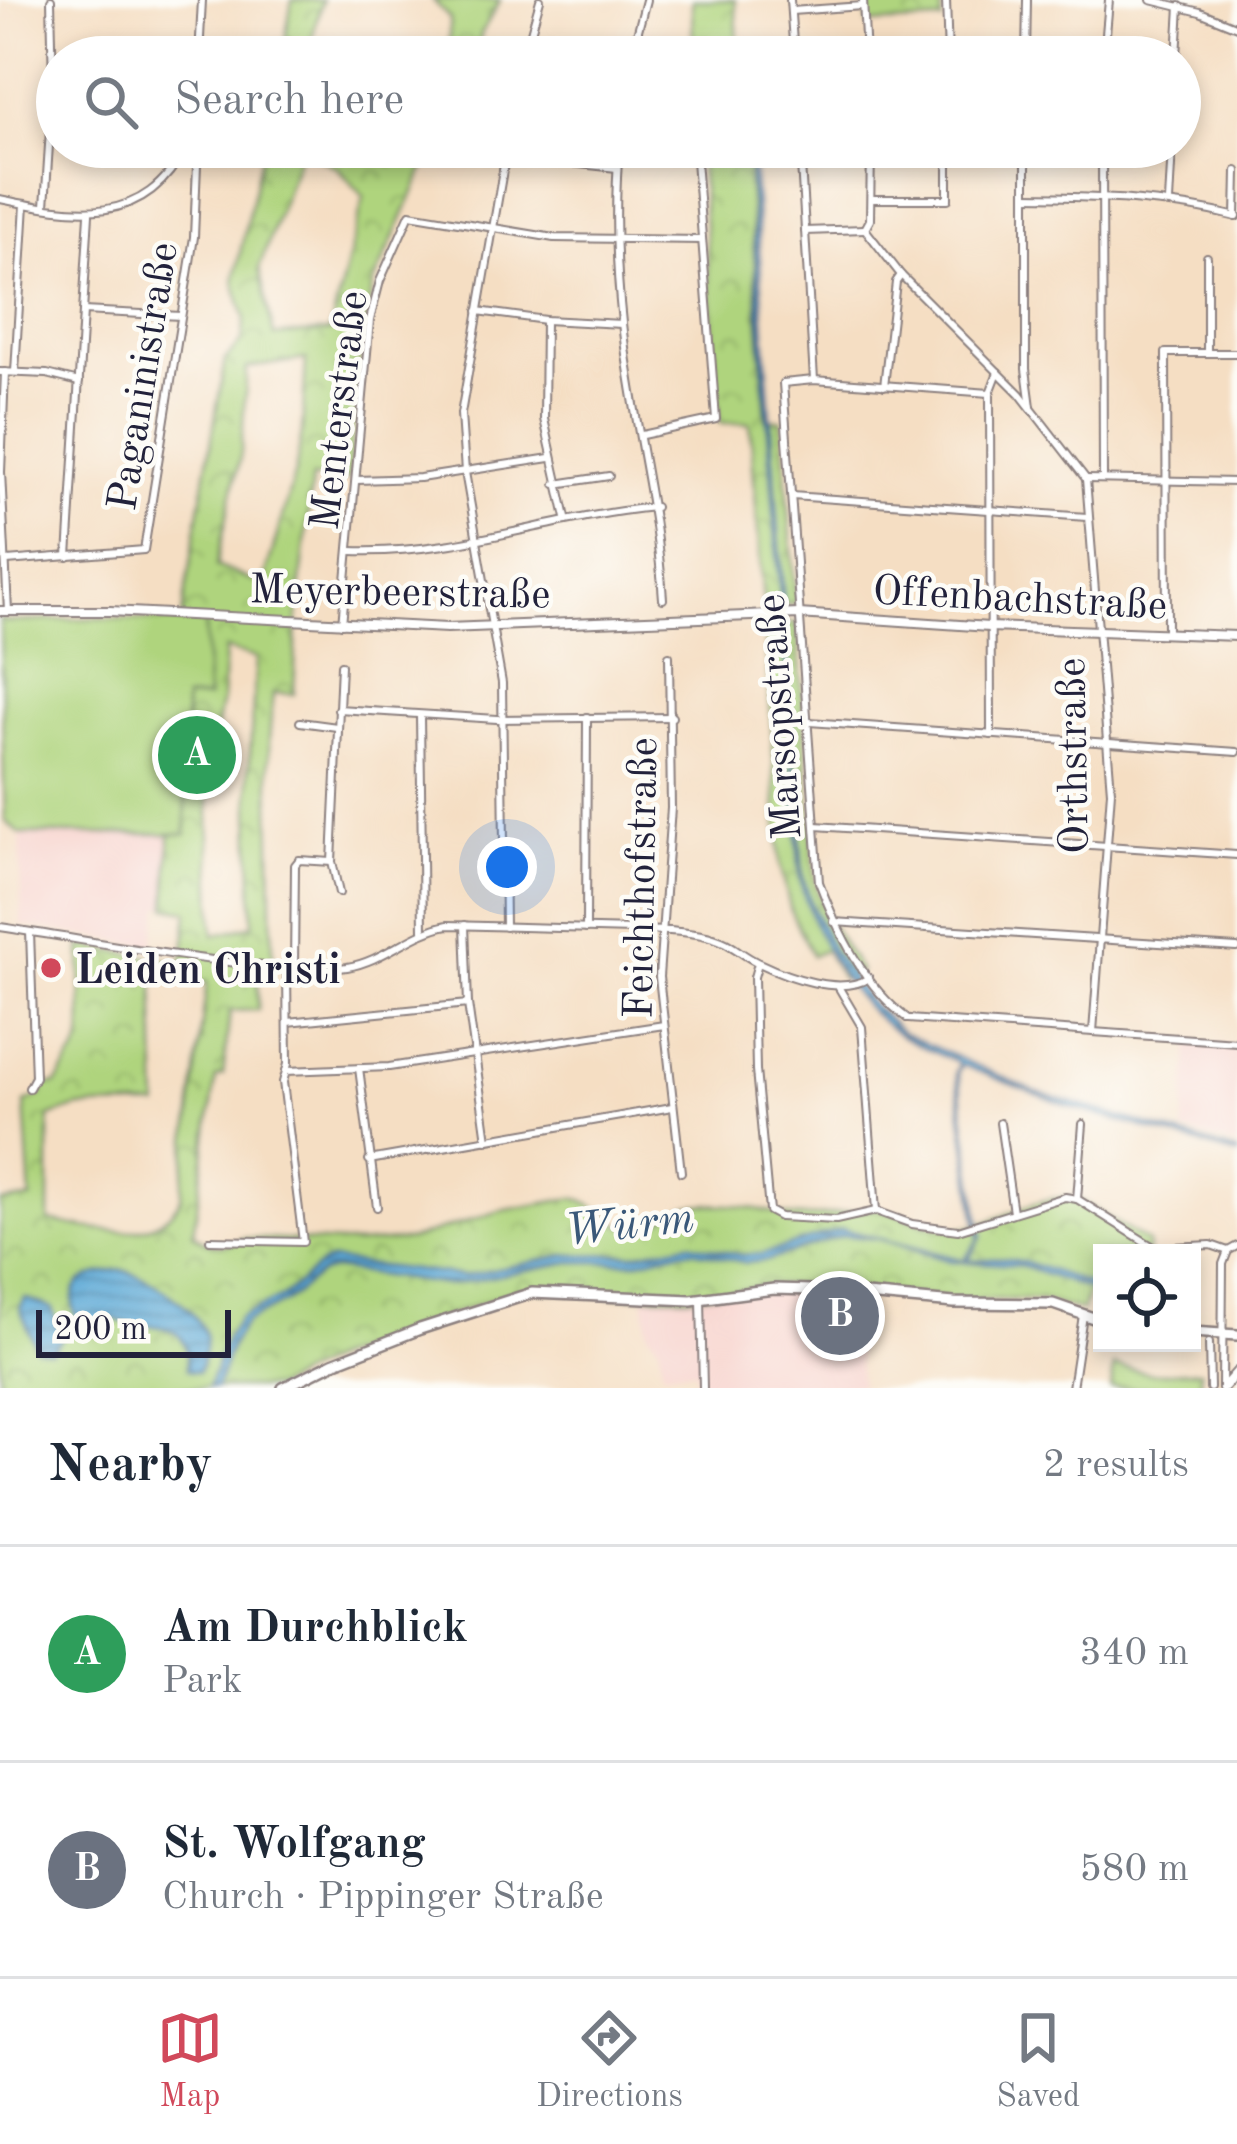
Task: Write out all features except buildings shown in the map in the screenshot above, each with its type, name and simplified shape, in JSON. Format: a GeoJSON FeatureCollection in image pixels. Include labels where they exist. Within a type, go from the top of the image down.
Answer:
{"type":"FeatureCollection","features":[{"type":"Feature","properties":{"kind":"main road"},"geometry":{"type":"LineString","coordinates":[[284,1388],[420,1329],[532,1293],[622,1300],[811,1290],[954,1303],[1040,1303],[1093,1317]]}},
{"type":"Feature","properties":{"kind":"main road"},"geometry":{"type":"LineString","coordinates":[[1201,1332],[1237,1335]]}},
{"type":"Feature","properties":{"kind":"street"},"geometry":{"type":"LineString","coordinates":[[51,0],[52,36]]}},
{"type":"Feature","properties":{"kind":"street"},"geometry":{"type":"LineString","coordinates":[[200,36],[202,0]]}},
{"type":"Feature","properties":{"kind":"street"},"geometry":{"type":"LineString","coordinates":[[530,36],[540,0]]}},
{"type":"Feature","properties":{"kind":"street"},"geometry":{"type":"LineString","coordinates":[[638,36],[646,0]]}},
{"type":"Feature","properties":{"kind":"street"},"geometry":{"type":"LineString","coordinates":[[790,0],[793,36]]}},
{"type":"Feature","properties":{"kind":"street"},"geometry":{"type":"LineString","coordinates":[[946,0],[947,36]]}},
{"type":"Feature","properties":{"kind":"street"},"geometry":{"type":"LineString","coordinates":[[1027,0],[1027,36]]}},
{"type":"Feature","properties":{"kind":"street"},"geometry":{"type":"LineString","coordinates":[[1105,36],[1108,0]]}},
{"type":"Feature","properties":{"kind":"street"},"geometry":{"type":"LineString","coordinates":[[1151,0],[1180,5],[1237,27]]}},
{"type":"Feature","properties":{"kind":"street"},"geometry":{"type":"LineString","coordinates":[[791,11],[863,3],[865,36]]}},
{"type":"Feature","properties":{"kind":"street"},"geometry":{"type":"LineString","coordinates":[[1178,36],[1180,5]]}},
{"type":"Feature","properties":{"kind":"street"},"geometry":{"type":"LineString","coordinates":[[45,207],[48,168]]}},
{"type":"Feature","properties":{"kind":"street"},"geometry":{"type":"LineString","coordinates":[[0,199],[89,214],[111,211],[137,199],[169,168]]}},
{"type":"Feature","properties":{"kind":"street","name":"Paganinistraße"},"geometry":{"type":"LineString","coordinates":[[7,561],[144,550],[194,237],[197,168]]}},
{"type":"Feature","properties":{"kind":"street"},"geometry":{"type":"LineString","coordinates":[[503,168],[461,414],[465,472],[494,627],[503,719],[506,927]]}},
{"type":"Feature","properties":{"kind":"street"},"geometry":{"type":"LineString","coordinates":[[617,168],[622,323],[655,507],[663,599]]}},
{"type":"Feature","properties":{"kind":"street"},"geometry":{"type":"LineString","coordinates":[[642,435],[716,419],[697,168]]}},
{"type":"Feature","properties":{"kind":"street"},"geometry":{"type":"LineString","coordinates":[[801,168],[814,380],[990,393]]}},
{"type":"Feature","properties":{"kind":"street"},"geometry":{"type":"LineString","coordinates":[[865,229],[870,220],[871,168]]}},
{"type":"Feature","properties":{"kind":"street"},"geometry":{"type":"LineString","coordinates":[[871,199],[948,199],[948,168]]}},
{"type":"Feature","properties":{"kind":"street"},"geometry":{"type":"LineString","coordinates":[[1026,168],[1026,369],[1031,408]]}},
{"type":"Feature","properties":{"kind":"street"},"geometry":{"type":"LineString","coordinates":[[1102,168],[1103,479]]}},
{"type":"Feature","properties":{"kind":"street"},"geometry":{"type":"LineString","coordinates":[[1169,202],[1171,168]]}},
{"type":"Feature","properties":{"kind":"street"},"geometry":{"type":"LineString","coordinates":[[1026,196],[1169,202],[1236,217],[1237,171]]}},
{"type":"Feature","properties":{"kind":"street"},"geometry":{"type":"LineString","coordinates":[[15,372],[25,204]]}},
{"type":"Feature","properties":{"kind":"street"},"geometry":{"type":"LineString","coordinates":[[68,557],[89,214]]}},
{"type":"Feature","properties":{"kind":"street","name":"Menterstraße"},"geometry":{"type":"LineString","coordinates":[[342,624],[370,320],[380,280],[410,214],[493,229],[618,242],[702,240]]}},
{"type":"Feature","properties":{"kind":"street"},"geometry":{"type":"LineString","coordinates":[[805,231],[865,229]]}},
{"type":"Feature","properties":{"kind":"street"},"geometry":{"type":"LineString","coordinates":[[865,229],[901,275],[1031,408],[1085,479],[1237,482]]}},
{"type":"Feature","properties":{"kind":"street"},"geometry":{"type":"LineString","coordinates":[[1207,257],[1207,353]]}},
{"type":"Feature","properties":{"kind":"street"},"geometry":{"type":"LineString","coordinates":[[884,386],[896,282],[901,275]]}},
{"type":"Feature","properties":{"kind":"street"},"geometry":{"type":"LineString","coordinates":[[83,310],[182,316]]}},
{"type":"Feature","properties":{"kind":"street"},"geometry":{"type":"LineString","coordinates":[[478,311],[622,323]]}},
{"type":"Feature","properties":{"kind":"street"},"geometry":{"type":"LineString","coordinates":[[545,320],[544,419],[566,519]]}},
{"type":"Feature","properties":{"kind":"street"},"geometry":{"type":"LineString","coordinates":[[1167,634],[1166,353],[1237,353]]}},
{"type":"Feature","properties":{"kind":"street"},"geometry":{"type":"LineString","coordinates":[[4,611],[3,372],[79,382]]}},
{"type":"Feature","properties":{"kind":"street"},"geometry":{"type":"LineString","coordinates":[[991,735],[990,393],[998,372]]}},
{"type":"Feature","properties":{"kind":"street","name":"Marsopstraße"},"geometry":{"type":"LineString","coordinates":[[814,380],[783,382],[795,614],[809,722],[819,882],[834,922],[869,978],[908,1019],[1093,1032]]}},
{"type":"Feature","properties":{"kind":"street"},"geometry":{"type":"LineString","coordinates":[[357,480],[465,472],[550,458]]}},
{"type":"Feature","properties":{"kind":"street"},"geometry":{"type":"LineString","coordinates":[[556,484],[609,476]]}},
{"type":"Feature","properties":{"kind":"street","name":"Orthstraße"},"geometry":{"type":"LineString","coordinates":[[1085,479],[1111,790],[1093,1032]]}},
{"type":"Feature","properties":{"kind":"street"},"geometry":{"type":"LineString","coordinates":[[792,496],[1087,517]]}},
{"type":"Feature","properties":{"kind":"street"},"geometry":{"type":"LineString","coordinates":[[350,551],[424,550],[566,519],[655,507]]}},
{"type":"Feature","properties":{"kind":"street","name":"Meyerbeerstraße"},"geometry":{"type":"LineString","coordinates":[[4,611],[494,627],[795,614]]}},
{"type":"Feature","properties":{"kind":"street","name":"Offenbachstraße"},"geometry":{"type":"LineString","coordinates":[[795,614],[1235,638]]}},
{"type":"Feature","properties":{"kind":"street","name":"Feichthofstraße"},"geometry":{"type":"LineString","coordinates":[[669,656],[672,717],[659,977],[681,1172]]}},
{"type":"Feature","properties":{"kind":"street"},"geometry":{"type":"LineString","coordinates":[[339,893],[332,862],[341,664]]}},
{"type":"Feature","properties":{"kind":"street"},"geometry":{"type":"LineString","coordinates":[[338,709],[503,719],[672,717]]}},
{"type":"Feature","properties":{"kind":"street"},"geometry":{"type":"LineString","coordinates":[[420,716],[423,930]]}},
{"type":"Feature","properties":{"kind":"street"},"geometry":{"type":"LineString","coordinates":[[586,929],[587,716]]}},
{"type":"Feature","properties":{"kind":"street"},"geometry":{"type":"LineString","coordinates":[[300,722],[337,727]]}},
{"type":"Feature","properties":{"kind":"street"},"geometry":{"type":"LineString","coordinates":[[809,722],[1237,752]]}},
{"type":"Feature","properties":{"kind":"street"},"geometry":{"type":"LineString","coordinates":[[816,826],[1237,855]]}},
{"type":"Feature","properties":{"kind":"street"},"geometry":{"type":"LineString","coordinates":[[210,1240],[303,1242],[283,1082],[295,865],[299,860],[332,862]]}},
{"type":"Feature","properties":{"kind":"street"},"geometry":{"type":"LineString","coordinates":[[834,922],[1237,948]]}},
{"type":"Feature","properties":{"kind":"street"},"geometry":{"type":"LineString","coordinates":[[465,925],[468,1004],[487,1141]]}},
{"type":"Feature","properties":{"kind":"street"},"geometry":{"type":"LineString","coordinates":[[0,927],[291,968],[341,968],[371,961],[423,930],[465,925],[663,931],[699,934],[758,963],[842,986],[869,978]]}},
{"type":"Feature","properties":{"kind":"street"},"geometry":{"type":"LineString","coordinates":[[29,1088],[35,1077],[30,932]]}},
{"type":"Feature","properties":{"kind":"street"},"geometry":{"type":"LineString","coordinates":[[758,963],[754,977],[756,1070],[769,1211],[780,1217],[836,1220],[876,1211],[948,1231],[981,1226],[1048,1199],[1078,1199],[1155,1248],[1211,1245],[1228,1251],[1237,1246]]}},
{"type":"Feature","properties":{"kind":"street"},"geometry":{"type":"LineString","coordinates":[[842,986],[862,1027],[876,1211]]}},
{"type":"Feature","properties":{"kind":"street"},"geometry":{"type":"LineString","coordinates":[[288,1022],[468,1004]]}},
{"type":"Feature","properties":{"kind":"street"},"geometry":{"type":"LineString","coordinates":[[286,1071],[359,1068],[664,1025]]}},
{"type":"Feature","properties":{"kind":"street"},"geometry":{"type":"LineString","coordinates":[[1093,1032],[1237,1042]]}},
{"type":"Feature","properties":{"kind":"street"},"geometry":{"type":"LineString","coordinates":[[359,1068],[376,1207]]}},
{"type":"Feature","properties":{"kind":"street"},"geometry":{"type":"LineString","coordinates":[[369,1160],[673,1107]]}},
{"type":"Feature","properties":{"kind":"street"},"geometry":{"type":"LineString","coordinates":[[1000,1123],[1013,1212]]}},
{"type":"Feature","properties":{"kind":"street"},"geometry":{"type":"LineString","coordinates":[[1078,1199],[1083,1124]]}},
{"type":"Feature","properties":{"kind":"street"},"geometry":{"type":"LineString","coordinates":[[1228,1251],[1222,1333],[1230,1382]]}},
{"type":"Feature","properties":{"kind":"street"},"geometry":{"type":"LineString","coordinates":[[701,1299],[703,1388]]}},
{"type":"Feature","properties":{"kind":"street"},"geometry":{"type":"LineString","coordinates":[[1072,1388],[1084,1313]]}},
{"type":"Feature","properties":{"kind":"street"},"geometry":{"type":"LineString","coordinates":[[1209,1343],[1210,1388]]}},
{"type":"Feature","properties":{"kind":"shaded area"},"geometry":{"type":"Polygon","coordinates":[[[20,834],[170,834],[167,907],[160,906],[153,947],[21,925],[20,834]]]}},
{"type":"Feature","properties":{"kind":"shaded area"},"geometry":{"type":"Polygon","coordinates":[[[1189,1043],[1237,1046],[1237,1146],[1183,1131],[1189,1043]]]}},
{"type":"Feature","properties":{"kind":"shaded area"},"geometry":{"type":"Polygon","coordinates":[[[770,1285],[865,1290],[856,1337],[861,1386],[697,1388],[695,1370],[662,1371],[660,1347],[648,1332],[644,1296],[770,1285]]]}},
{"type":"Feature","properties":{"kind":"green space"},"geometry":{"type":"Polygon","coordinates":[[[292,0],[322,0],[313,36],[286,36],[292,0]]]}},
{"type":"Feature","properties":{"kind":"green space"},"geometry":{"type":"Polygon","coordinates":[[[433,0],[500,0],[481,36],[449,36],[450,19],[433,0]]]}},
{"type":"Feature","properties":{"kind":"green space"},"geometry":{"type":"Polygon","coordinates":[[[692,0],[735,0],[738,36],[693,36],[692,0]]]}},
{"type":"Feature","properties":{"kind":"green space"},"geometry":{"type":"Polygon","coordinates":[[[867,0],[941,0],[942,21],[868,24],[867,0]]]}},
{"type":"Feature","properties":{"kind":"green space"},"geometry":{"type":"Polygon","coordinates":[[[258,168],[294,168],[259,269],[274,336],[330,331],[364,197],[338,168],[425,168],[373,285],[362,337],[348,480],[312,478],[294,694],[273,693],[269,741],[273,962],[258,961],[258,1010],[230,1011],[223,1075],[216,1077],[193,1233],[217,1245],[243,1238],[358,1244],[410,1240],[500,1211],[574,1198],[616,1222],[640,1229],[689,1206],[711,1204],[803,1217],[882,1210],[954,1229],[1046,1200],[1078,1199],[1148,1243],[1093,1244],[1093,1292],[1089,1291],[1082,1311],[1041,1300],[954,1299],[803,1285],[697,1296],[518,1289],[329,1361],[274,1388],[0,1388],[0,1202],[31,1199],[25,1103],[42,1095],[43,1085],[56,1084],[79,1048],[81,946],[183,962],[188,911],[167,907],[170,834],[186,833],[185,698],[207,697],[205,623],[181,621],[225,360],[242,341],[245,318],[234,281],[258,168]],[[306,359],[247,368],[241,453],[216,566],[263,585],[302,433],[306,359]],[[225,649],[222,699],[207,772],[214,935],[253,925],[249,769],[256,658],[225,649]],[[154,981],[158,1106],[78,1107],[49,1117],[49,1221],[103,1230],[140,1229],[170,1214],[181,1198],[207,982],[154,981]]]}},
{"type":"Feature","properties":{"kind":"green space"},"geometry":{"type":"Polygon","coordinates":[[[701,168],[748,168],[766,420],[782,420],[796,604],[763,601],[750,423],[720,423],[701,168]]]}},
{"type":"Feature","properties":{"kind":"green space"},"geometry":{"type":"Polygon","coordinates":[[[0,619],[205,622],[207,698],[185,699],[186,834],[20,834],[5,821],[0,619]]]}},
{"type":"Feature","properties":{"kind":"green space"},"geometry":{"type":"Polygon","coordinates":[[[797,623],[815,882],[826,917],[860,971],[842,979],[825,950],[812,956],[791,912],[780,863],[765,625],[797,623]]]}},
{"type":"Feature","properties":{"kind":"green space"},"geometry":{"type":"Polygon","coordinates":[[[1114,1366],[1151,1373],[1200,1370],[1201,1388],[1111,1388],[1114,1366]]]}},
{"type":"Feature","properties":{"kind":"water"},"geometry":{"type":"Polygon","coordinates":[[[749,168],[753,168],[803,877],[834,953],[869,1001],[902,1033],[1037,1092],[1237,1155],[1067,1106],[962,1065],[958,1071],[982,1236],[968,1260],[1017,1261],[1093,1286],[1093,1291],[1018,1265],[951,1261],[880,1239],[843,1235],[746,1263],[693,1250],[635,1262],[570,1262],[447,1285],[335,1269],[321,1273],[287,1301],[246,1322],[231,1345],[216,1388],[208,1388],[225,1340],[240,1317],[284,1296],[332,1260],[463,1276],[567,1255],[634,1254],[689,1243],[741,1255],[762,1254],[842,1229],[964,1260],[979,1239],[956,1072],[959,1063],[900,1035],[865,1005],[836,966],[800,878],[749,168]]]}},
{"type":"Feature","properties":{"kind":"water"},"geometry":{"type":"Polygon","coordinates":[[[122,1270],[170,1294],[193,1314],[205,1335],[198,1372],[187,1370],[186,1349],[175,1332],[113,1318],[64,1336],[51,1351],[36,1348],[20,1308],[25,1298],[52,1308],[57,1327],[68,1332],[77,1322],[73,1297],[80,1282],[122,1270]]]}},
{"type":"Feature","properties":{"kind":"place","name":"Am Durchblick"},"geometry":{"type":"Point","coordinates":[197,755]}},
{"type":"Feature","properties":{"kind":"place","name":"Leiden Christi"},"geometry":{"type":"Point","coordinates":[51,968]}},
{"type":"Feature","properties":{"kind":"place","name":"St. Wolfgang"},"geometry":{"type":"Point","coordinates":[840,1316]}},
{"type":"Feature","properties":{"kind":"water label","name":"Würm"},"geometry":{"type":"Point","coordinates":[629,1222]}}]}
